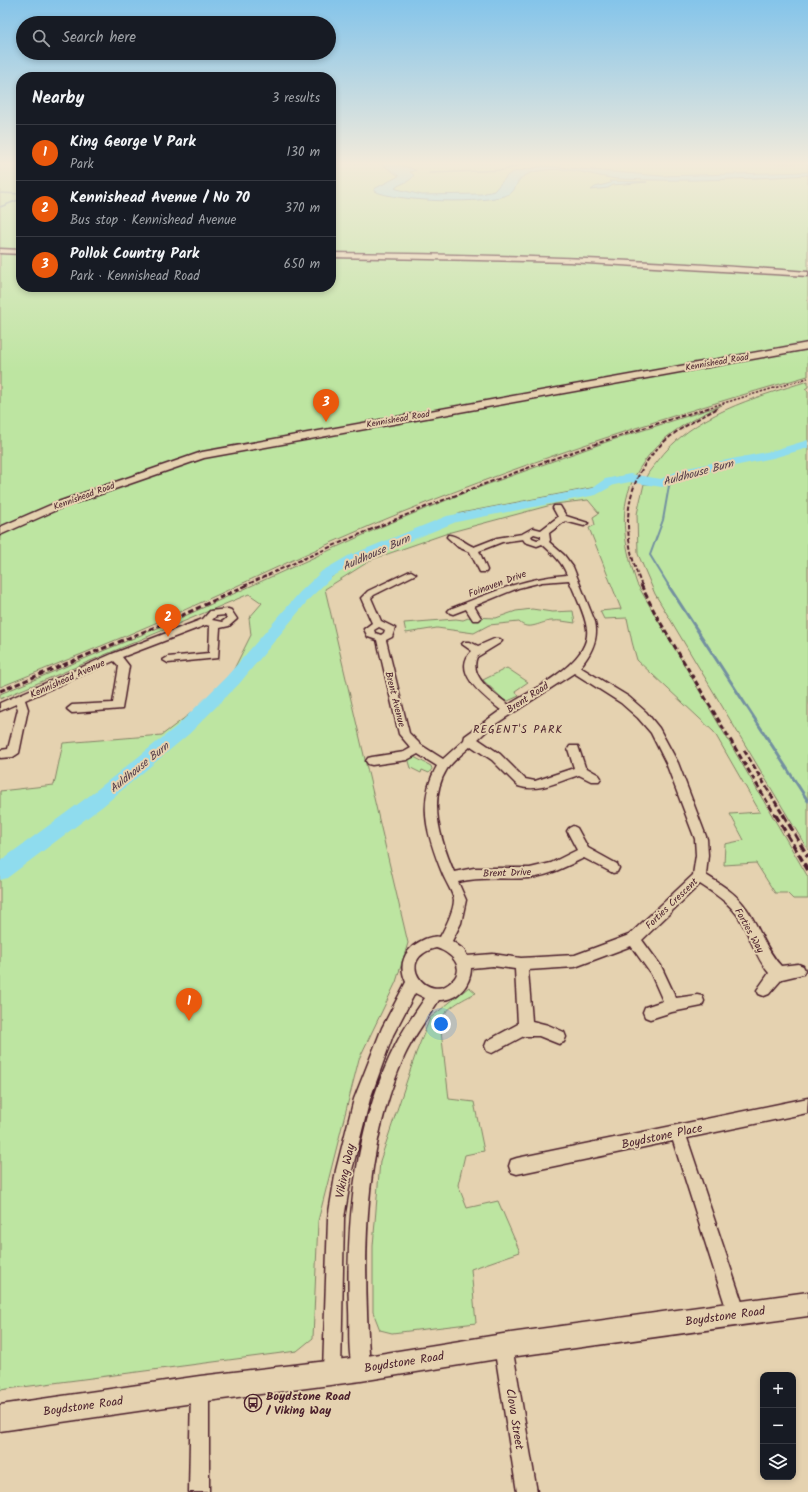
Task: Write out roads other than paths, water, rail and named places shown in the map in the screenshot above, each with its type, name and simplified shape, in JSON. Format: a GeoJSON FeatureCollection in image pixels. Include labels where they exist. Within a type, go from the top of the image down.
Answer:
{"type":"FeatureCollection","features":[{"type":"Feature","properties":{"kind":"street"},"geometry":{"type":"LineString","coordinates":[[0,252],[16,253]]}},
{"type":"Feature","properties":{"kind":"street"},"geometry":{"type":"LineString","coordinates":[[336,257],[606,263],[808,276]]}},
{"type":"Feature","properties":{"kind":"street","name":"Kennishead Road"},"geometry":{"type":"LineString","coordinates":[[0,532],[27,518],[59,505],[177,463],[208,454],[808,346]]}},
{"type":"Feature","properties":{"kind":"street"},"geometry":{"type":"LineString","coordinates":[[557,508],[564,518],[584,523]]}},
{"type":"Feature","properties":{"kind":"street"},"geometry":{"type":"LineString","coordinates":[[474,550],[486,544],[500,540],[526,536],[530,542],[543,537],[564,518]]}},
{"type":"Feature","properties":{"kind":"street"},"geometry":{"type":"LineString","coordinates":[[451,537],[461,545],[474,550],[482,570]]}},
{"type":"Feature","properties":{"kind":"street","name":"Brent Road"},"geometry":{"type":"LineString","coordinates":[[444,943],[454,923],[460,900],[438,848],[433,831],[432,797],[436,779],[444,765],[469,739],[507,709],[574,668],[586,654],[592,631],[583,601],[569,567],[543,537]]}},
{"type":"Feature","properties":{"kind":"street","name":"Brent Avenue"},"geometry":{"type":"LineString","coordinates":[[411,574],[371,593],[366,598],[377,624],[386,625],[391,630],[387,636],[381,638],[404,734],[411,744],[444,765]]}},
{"type":"Feature","properties":{"kind":"street","name":"Foinaven Drive"},"geometry":{"type":"LineString","coordinates":[[453,611],[515,586],[542,579],[572,577]]}},
{"type":"Feature","properties":{"kind":"street"},"geometry":{"type":"LineString","coordinates":[[468,605],[476,618]]}},
{"type":"Feature","properties":{"kind":"street","name":"Kennishead Avenue"},"geometry":{"type":"LineString","coordinates":[[0,707],[116,656],[210,623],[214,656],[168,660]]}},
{"type":"Feature","properties":{"kind":"street"},"geometry":{"type":"LineString","coordinates":[[497,641],[479,651],[471,658],[470,668],[474,679],[484,690],[507,709]]}},
{"type":"Feature","properties":{"kind":"street"},"geometry":{"type":"LineString","coordinates":[[467,644],[479,651]]}},
{"type":"Feature","properties":{"kind":"street","name":"Kennishead Avenue"},"geometry":{"type":"LineString","coordinates":[[72,709],[118,706],[124,666],[116,656]]}},
{"type":"Feature","properties":{"kind":"street","name":"Forties Crescent"},"geometry":{"type":"LineString","coordinates":[[464,962],[493,960],[521,964],[575,961],[634,939],[699,877],[702,855],[701,839],[672,764],[655,731],[625,700],[574,668]]}},
{"type":"Feature","properties":{"kind":"street","name":"Kennishead Avenue"},"geometry":{"type":"LineString","coordinates":[[0,754],[13,753],[23,709],[19,699]]}},
{"type":"Feature","properties":{"kind":"street"},"geometry":{"type":"LineString","coordinates":[[469,739],[496,757],[522,783],[535,785],[580,770]]}},
{"type":"Feature","properties":{"kind":"street"},"geometry":{"type":"LineString","coordinates":[[372,761],[407,756],[418,749]]}},
{"type":"Feature","properties":{"kind":"street"},"geometry":{"type":"LineString","coordinates":[[574,749],[580,770],[595,778]]}},
{"type":"Feature","properties":{"kind":"street"},"geometry":{"type":"LineString","coordinates":[[573,831],[584,852],[613,868]]}},
{"type":"Feature","properties":{"kind":"street","name":"Brent Drive"},"geometry":{"type":"LineString","coordinates":[[451,878],[474,873],[530,873],[554,868],[584,852]]}},
{"type":"Feature","properties":{"kind":"street","name":"Forties Way"},"geometry":{"type":"LineString","coordinates":[[699,877],[715,886],[737,906],[769,964],[778,973]]}},
{"type":"Feature","properties":{"kind":"street"},"geometry":{"type":"LineString","coordinates":[[634,939],[656,970],[672,1005]]}},
{"type":"Feature","properties":{"kind":"street"},"geometry":{"type":"LineString","coordinates":[[444,943],[454,948],[462,956],[464,962],[463,978],[458,986],[450,991],[435,994],[420,989],[413,982],[408,972],[408,964],[413,953],[426,944],[444,943]]}},
{"type":"Feature","properties":{"kind":"street"},"geometry":{"type":"LineString","coordinates":[[521,964],[525,1027]]}},
{"type":"Feature","properties":{"kind":"street"},"geometry":{"type":"LineString","coordinates":[[764,990],[778,973],[798,970]]}},
{"type":"Feature","properties":{"kind":"street","name":"Viking Way"},"geometry":{"type":"LineString","coordinates":[[332,1372],[336,1218],[344,1170],[362,1099],[387,1032],[413,982]]}},
{"type":"Feature","properties":{"kind":"street","name":"Viking Way"},"geometry":{"type":"LineString","coordinates":[[361,1369],[356,1304],[356,1246],[364,1170],[377,1114],[391,1074],[404,1043],[435,994]]}},
{"type":"Feature","properties":{"kind":"street"},"geometry":{"type":"LineString","coordinates":[[650,1012],[672,1005],[697,1001]]}},
{"type":"Feature","properties":{"kind":"street"},"geometry":{"type":"LineString","coordinates":[[492,1046],[525,1027],[544,1029],[559,1038]]}},
{"type":"Feature","properties":{"kind":"street","name":"Boydstone Place"},"geometry":{"type":"LineString","coordinates":[[517,1166],[807,1105]]}},
{"type":"Feature","properties":{"kind":"street"},"geometry":{"type":"LineString","coordinates":[[678,1133],[737,1314]]}},
{"type":"Feature","properties":{"kind":"street","name":"Boydstone Road"},"geometry":{"type":"LineString","coordinates":[[0,1418],[200,1389],[361,1369],[503,1346],[808,1304]]}},
{"type":"Feature","properties":{"kind":"street","name":"Clova Street"},"geometry":{"type":"LineString","coordinates":[[503,1346],[527,1492]]}},
{"type":"Feature","properties":{"kind":"street"},"geometry":{"type":"LineString","coordinates":[[199,1492],[200,1389]]}},
{"type":"Feature","properties":{"kind":"waterway","name":"Auldhouse Burn"},"geometry":{"type":"LineString","coordinates":[[0,872],[96,801],[183,730],[233,680],[305,595],[327,574],[353,559],[452,519],[596,491],[610,482],[630,478],[662,483],[687,472],[773,454],[808,444]]}},
{"type":"Feature","properties":{"kind":"waterway"},"geometry":{"type":"LineString","coordinates":[[669,586],[650,555],[663,520],[670,480]]}},
{"type":"Feature","properties":{"kind":"waterway"},"geometry":{"type":"LineString","coordinates":[[668,585],[808,801]]}},
{"type":"Feature","properties":{"kind":"railway"},"geometry":{"type":"LineString","coordinates":[[707,408],[808,378]]}},
{"type":"Feature","properties":{"kind":"railway"},"geometry":{"type":"LineString","coordinates":[[244,586],[359,535],[474,488],[592,445],[711,407]]}},
{"type":"Feature","properties":{"kind":"railway"},"geometry":{"type":"LineString","coordinates":[[642,586],[630,547],[628,528],[629,508],[633,490],[640,472],[651,456],[672,435],[718,408]]}},
{"type":"Feature","properties":{"kind":"railway"},"geometry":{"type":"LineString","coordinates":[[0,691],[172,620],[247,585]]}},
{"type":"Feature","properties":{"kind":"railway"},"geometry":{"type":"LineString","coordinates":[[641,585],[656,615],[775,815]]}},
{"type":"Feature","properties":{"kind":"railway"},"geometry":{"type":"LineString","coordinates":[[744,750],[783,815]]}},
{"type":"Feature","properties":{"kind":"railway"},"geometry":{"type":"LineString","coordinates":[[775,814],[808,870]]}},
{"type":"Feature","properties":{"kind":"railway"},"geometry":{"type":"LineString","coordinates":[[783,814],[808,857]]}},
{"type":"Feature","properties":{"kind":"place","name":"Pollok Country Park"},"geometry":{"type":"Point","coordinates":[326,422]}},
{"type":"Feature","properties":{"kind":"place","name":"Kennishead Avenue / No 70"},"geometry":{"type":"Point","coordinates":[168,637]}},
{"type":"Feature","properties":{"kind":"place","name":"King George V Park"},"geometry":{"type":"Point","coordinates":[189,1021]}},
{"type":"Feature","properties":{"kind":"place","name":"Boydstone Road / Viking Way"},"geometry":{"type":"Point","coordinates":[253,1403]}},
{"type":"Feature","properties":{"kind":"district","name":"REGENT'S PARK"},"geometry":{"type":"Point","coordinates":[518,729]}}]}
